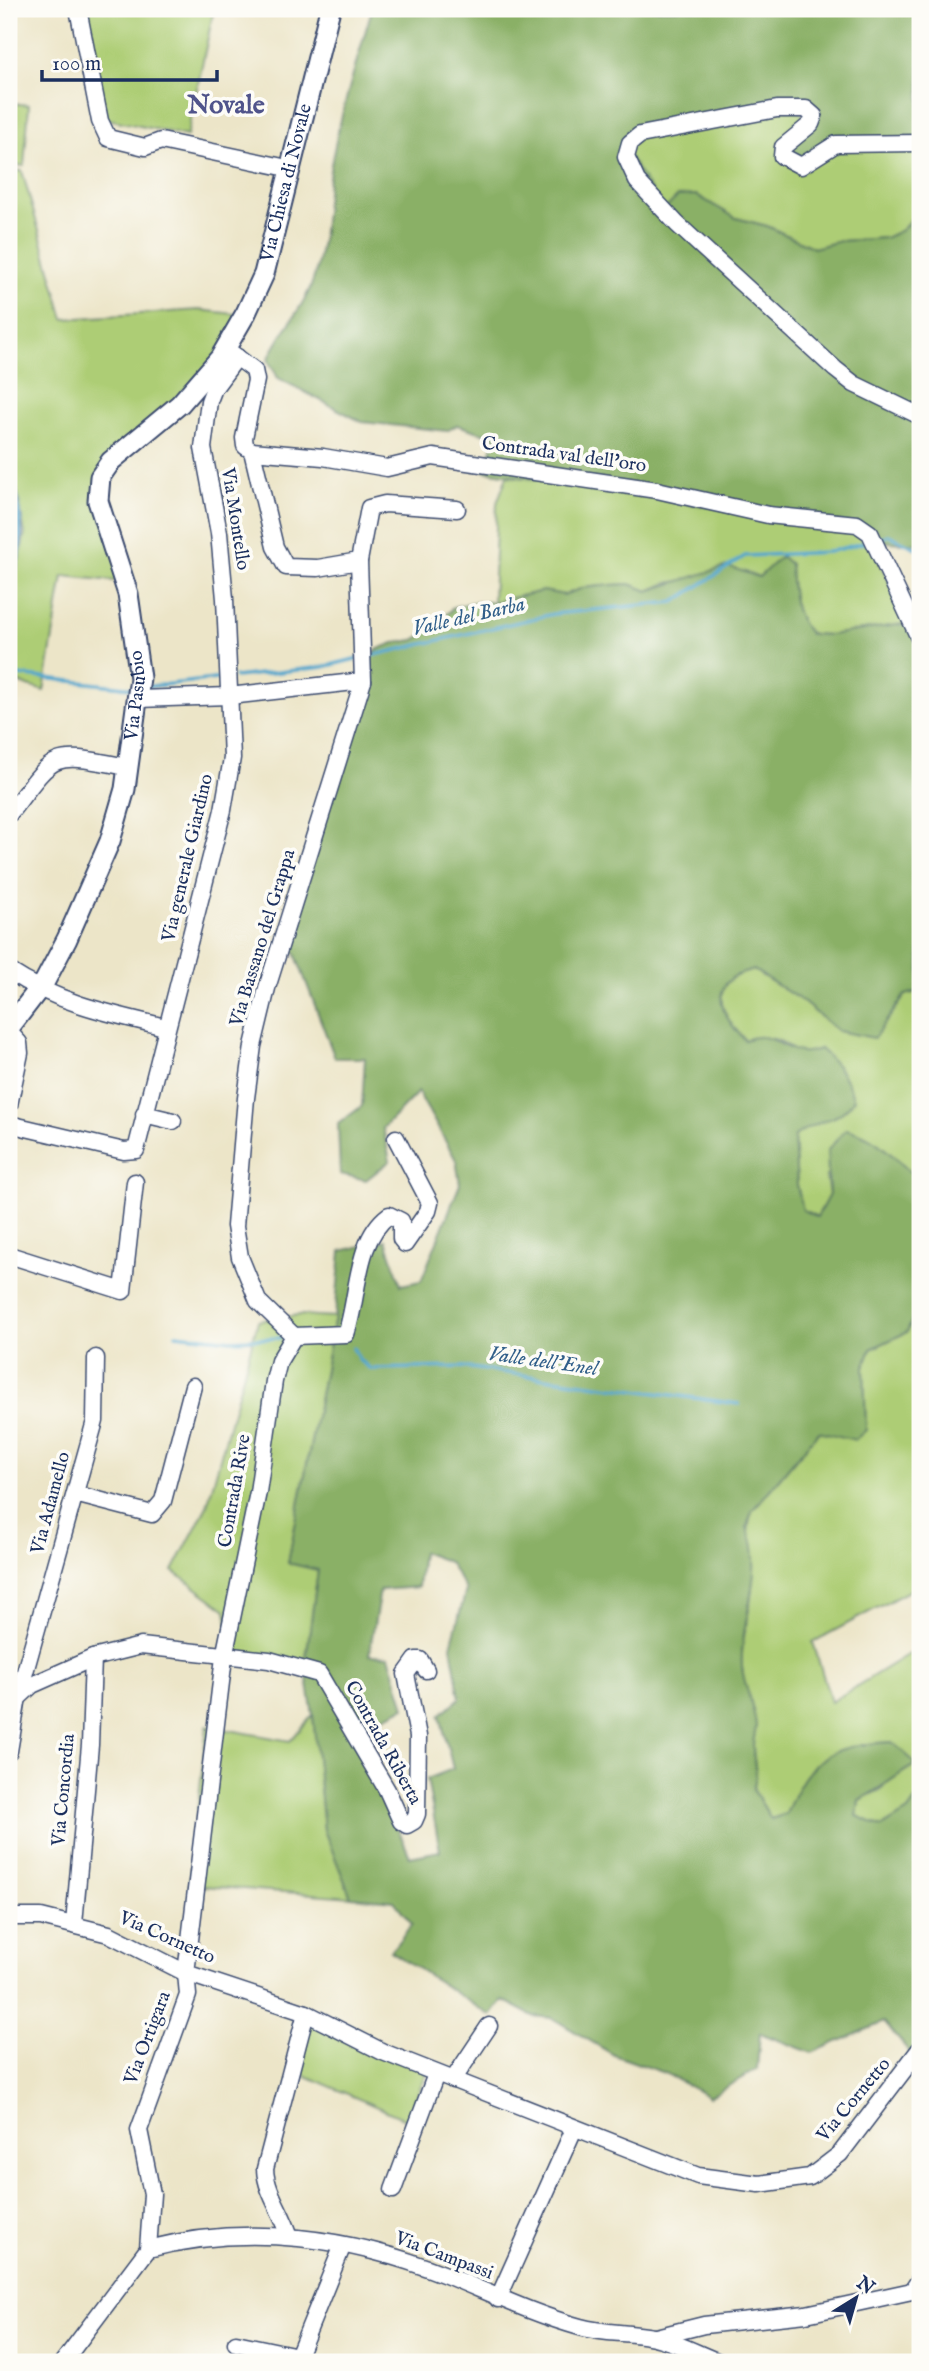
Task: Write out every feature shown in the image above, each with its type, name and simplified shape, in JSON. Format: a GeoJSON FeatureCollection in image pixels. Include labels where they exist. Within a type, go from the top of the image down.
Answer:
{"type":"FeatureCollection","features":[{"type":"Feature","properties":{"kind":"main road","name":"Via Chiesa di Novale"},"geometry":{"type":"LineString","coordinates":[[231,353],[264,274],[330,9]]}},
{"type":"Feature","properties":{"kind":"main road","name":"Via Pasubio"},"geometry":{"type":"LineString","coordinates":[[9,1030],[38,990],[67,939],[110,841],[120,812],[128,767],[139,690],[128,594],[98,501],[100,477],[111,461],[180,404],[231,353]]}},
{"type":"Feature","properties":{"kind":"street"},"geometry":{"type":"LineString","coordinates":[[78,9],[100,121],[108,138],[145,147],[161,141],[292,169]]}},
{"type":"Feature","properties":{"kind":"street"},"geometry":{"type":"LineString","coordinates":[[920,143],[836,144],[801,166],[794,165],[782,156],[783,148],[814,120],[813,113],[806,109],[792,108],[640,135],[630,143],[626,157],[636,181],[677,224],[835,369],[854,383],[920,416]]}},
{"type":"Feature","properties":{"kind":"street"},"geometry":{"type":"LineString","coordinates":[[231,353],[254,370],[256,380],[244,438],[245,446],[252,451],[275,547],[286,567],[318,568],[359,561]]}},
{"type":"Feature","properties":{"kind":"street","name":"Via Montello"},"geometry":{"type":"LineString","coordinates":[[229,692],[219,533],[203,448],[212,395],[231,353]]}},
{"type":"Feature","properties":{"kind":"street","name":"Contrada val dell'oro"},"geometry":{"type":"LineString","coordinates":[[252,451],[323,457],[387,468],[433,457],[657,490],[768,515],[857,524],[873,539],[920,640]]}},
{"type":"Feature","properties":{"kind":"street","name":"Via Bassano del Grappa"},"geometry":{"type":"LineString","coordinates":[[294,1336],[258,1301],[240,1257],[235,1226],[253,1046],[264,998],[363,681],[359,561],[369,508],[385,504],[457,509]]}},
{"type":"Feature","properties":{"kind":"street"},"geometry":{"type":"LineString","coordinates":[[139,690],[229,692],[363,681]]}},
{"type":"Feature","properties":{"kind":"street","name":"Via generale Giardino"},"geometry":{"type":"LineString","coordinates":[[166,1027],[173,1010],[223,810],[232,758],[229,692]]}},
{"type":"Feature","properties":{"kind":"street"},"geometry":{"type":"LineString","coordinates":[[9,814],[42,770],[58,759],[76,758],[128,767]]}},
{"type":"Feature","properties":{"kind":"street"},"geometry":{"type":"LineString","coordinates":[[9,971],[38,990],[94,1010],[166,1027],[136,1150],[124,1151],[9,1124]]}},
{"type":"Feature","properties":{"kind":"street","name":"Via Pasubio"},"geometry":{"type":"LineString","coordinates":[[9,1030],[19,1042],[20,1053],[9,1102]]}},
{"type":"Feature","properties":{"kind":"street"},"geometry":{"type":"LineString","coordinates":[[144,1114],[173,1121]]}},
{"type":"Feature","properties":{"kind":"street"},"geometry":{"type":"LineString","coordinates":[[294,1336],[346,1334],[363,1262],[380,1222],[389,1214],[396,1216],[401,1221],[401,1239],[405,1244],[428,1211],[428,1196],[396,1138]]}},
{"type":"Feature","properties":{"kind":"street"},"geometry":{"type":"LineString","coordinates":[[9,1255],[122,1291],[135,1182]]}},
{"type":"Feature","properties":{"kind":"street","name":"Contrada Rive"},"geometry":{"type":"LineString","coordinates":[[224,1657],[258,1492],[274,1381],[279,1361],[294,1336]]}},
{"type":"Feature","properties":{"kind":"street","name":"Via Adamello"},"geometry":{"type":"LineString","coordinates":[[14,1701],[95,1421],[96,1358]]}},
{"type":"Feature","properties":{"kind":"street"},"geometry":{"type":"LineString","coordinates":[[75,1494],[152,1514],[163,1501],[193,1385]]}},
{"type":"Feature","properties":{"kind":"street"},"geometry":{"type":"LineString","coordinates":[[9,1751],[14,1701],[32,1685],[93,1658],[141,1646],[224,1657]]}},
{"type":"Feature","properties":{"kind":"street","name":"Contrada Riberta"},"geometry":{"type":"LineString","coordinates":[[224,1657],[269,1660],[319,1674],[387,1790],[401,1821],[407,1825],[414,1821],[417,1814],[418,1736],[407,1674],[421,1661]]}},
{"type":"Feature","properties":{"kind":"street","name":"Via Ortigara"},"geometry":{"type":"LineString","coordinates":[[148,2249],[151,2182],[139,2130],[186,2003],[189,1983],[186,1973],[224,1657]]}},
{"type":"Feature","properties":{"kind":"street","name":"Via Concordia"},"geometry":{"type":"LineString","coordinates":[[74,1924],[90,1745],[93,1658]]}},
{"type":"Feature","properties":{"kind":"street","name":"Via Cornetto"},"geometry":{"type":"LineString","coordinates":[[9,1917],[41,1917],[109,1934],[186,1973],[306,2013],[383,2052],[698,2176],[759,2184],[810,2177],[840,2154],[920,2049]]}},
{"type":"Feature","properties":{"kind":"street"},"geometry":{"type":"LineString","coordinates":[[289,2234],[283,2214],[265,2181],[265,2169],[306,2013]]}},
{"type":"Feature","properties":{"kind":"street"},"geometry":{"type":"LineString","coordinates":[[453,2080],[489,2026]]}},
{"type":"Feature","properties":{"kind":"street"},"geometry":{"type":"LineString","coordinates":[[393,2190],[436,2074]]}},
{"type":"Feature","properties":{"kind":"street"},"geometry":{"type":"LineString","coordinates":[[498,2299],[574,2129]]}},
{"type":"Feature","properties":{"kind":"street","name":"Via Campassi"},"geometry":{"type":"LineString","coordinates":[[148,2249],[188,2238],[289,2234],[402,2260],[498,2299],[582,2328],[656,2337],[719,2362]]}},
{"type":"Feature","properties":{"kind":"street"},"geometry":{"type":"LineString","coordinates":[[236,2343],[298,2356],[343,2245]]}},
{"type":"Feature","properties":{"kind":"street"},"geometry":{"type":"LineString","coordinates":[[63,2362],[148,2249]]}},
{"type":"Feature","properties":{"kind":"street"},"geometry":{"type":"LineString","coordinates":[[656,2337],[705,2325],[806,2314],[916,2285]]}},
{"type":"Feature","properties":{"kind":"green space"},"geometry":{"type":"Polygon","coordinates":[[[80,9],[214,9],[187,136],[98,117],[80,9]]]}},
{"type":"Feature","properties":{"kind":"green space"},"geometry":{"type":"Polygon","coordinates":[[[372,9],[920,9],[920,140],[832,140],[800,162],[784,155],[811,106],[646,128],[627,133],[621,145],[664,210],[678,196],[696,195],[736,218],[767,226],[814,248],[840,241],[885,238],[902,230],[920,210],[920,544],[874,541],[864,531],[484,471],[496,437],[457,425],[447,431],[362,422],[278,378],[268,360],[306,296],[316,271],[335,145],[372,9]]]}},
{"type":"Feature","properties":{"kind":"green space"},"geometry":{"type":"Polygon","coordinates":[[[9,103],[29,105],[24,166],[9,165],[9,103]]]}},
{"type":"Feature","properties":{"kind":"green space"},"geometry":{"type":"Polygon","coordinates":[[[790,104],[832,140],[920,139],[920,210],[902,230],[885,238],[840,241],[814,248],[767,226],[736,218],[696,195],[664,211],[621,145],[627,133],[646,128],[790,104]]]}},
{"type":"Feature","properties":{"kind":"green space"},"geometry":{"type":"Polygon","coordinates":[[[920,140],[920,174],[918,170],[920,140]]]}},
{"type":"Feature","properties":{"kind":"green space"},"geometry":{"type":"Polygon","coordinates":[[[9,170],[22,171],[64,319],[199,310],[244,315],[227,346],[101,478],[126,582],[63,576],[44,691],[9,680],[9,583],[16,572],[25,533],[9,464],[9,170]]]}},
{"type":"Feature","properties":{"kind":"green space"},"geometry":{"type":"Polygon","coordinates":[[[507,476],[587,485],[864,531],[910,623],[830,635],[810,634],[796,611],[790,564],[773,566],[759,577],[742,571],[667,583],[648,591],[630,584],[610,585],[583,588],[564,595],[543,591],[493,602],[497,503],[507,476]]]}},
{"type":"Feature","properties":{"kind":"green space"},"geometry":{"type":"Polygon","coordinates":[[[781,556],[790,564],[796,611],[810,634],[830,635],[910,623],[920,641],[920,991],[905,995],[874,1038],[838,1031],[802,1001],[754,970],[732,978],[725,985],[722,1002],[728,1019],[745,1040],[766,1037],[798,1052],[820,1049],[837,1066],[851,1091],[854,1099],[842,1113],[801,1131],[794,1137],[797,1185],[803,1210],[817,1217],[829,1195],[827,1151],[846,1129],[877,1143],[920,1181],[920,1302],[907,1332],[871,1349],[864,1368],[866,1430],[855,1440],[819,1431],[752,1511],[747,1527],[754,1561],[753,1578],[744,1631],[742,1667],[756,1725],[753,1753],[756,1772],[753,1789],[771,1819],[786,1814],[804,1779],[825,1757],[838,1751],[853,1746],[892,1742],[917,1764],[859,1800],[857,1816],[882,1827],[908,1811],[920,1794],[920,2045],[913,2056],[884,2022],[812,2053],[760,2033],[757,2069],[709,2097],[667,2074],[614,2055],[552,2018],[533,2016],[503,2000],[491,2016],[391,1951],[412,1924],[394,1901],[351,1897],[324,1830],[313,1715],[305,1666],[318,1570],[288,1563],[335,1317],[341,1251],[386,1240],[401,1285],[421,1281],[460,1184],[456,1160],[418,1092],[383,1128],[390,1161],[366,1180],[340,1174],[338,1124],[362,1106],[365,1058],[335,1058],[295,953],[280,947],[368,661],[378,649],[414,640],[429,631],[454,607],[474,602],[493,602],[543,591],[564,595],[583,588],[610,585],[630,584],[648,591],[727,566],[759,577],[781,556]],[[422,1552],[418,1587],[380,1590],[369,1655],[389,1656],[405,1707],[356,1731],[410,1857],[440,1851],[427,1779],[453,1769],[440,1715],[460,1698],[451,1646],[466,1590],[449,1562],[422,1552]]]}},
{"type":"Feature","properties":{"kind":"green space"},"geometry":{"type":"Polygon","coordinates":[[[753,970],[802,1001],[838,1031],[874,1038],[906,995],[920,991],[920,1181],[911,1173],[826,1176],[829,1195],[817,1217],[803,1210],[797,1185],[794,1137],[804,1127],[820,1049],[798,1053],[774,1039],[745,1040],[739,1034],[724,1010],[722,993],[732,978],[753,970]]]}},
{"type":"Feature","properties":{"kind":"green space"},"geometry":{"type":"Polygon","coordinates":[[[920,1302],[920,1585],[813,1642],[831,1702],[920,1647],[920,1794],[908,1811],[882,1827],[857,1816],[859,1800],[882,1789],[908,1758],[892,1742],[853,1746],[825,1757],[804,1779],[786,1814],[771,1819],[753,1789],[756,1772],[753,1736],[742,1667],[752,1586],[749,1520],[752,1511],[819,1431],[837,1434],[866,1430],[864,1368],[871,1349],[907,1332],[920,1302]]]}},
{"type":"Feature","properties":{"kind":"green space"},"geometry":{"type":"Polygon","coordinates":[[[299,1315],[335,1317],[288,1563],[318,1570],[305,1666],[232,1650],[226,1610],[173,1571],[207,1506],[258,1321],[299,1315]]]}},
{"type":"Feature","properties":{"kind":"green space"},"geometry":{"type":"Polygon","coordinates":[[[313,1715],[324,1830],[351,1897],[189,1885],[207,1726],[290,1741],[313,1715]]]}},
{"type":"Feature","properties":{"kind":"green space"},"geometry":{"type":"Polygon","coordinates":[[[302,2012],[429,2068],[407,2120],[290,2069],[302,2012]]]}},
{"type":"Feature","properties":{"kind":"water"},"geometry":{"type":"Polygon","coordinates":[[[9,464],[21,510],[22,539],[16,569],[9,583],[9,464]]]}},
{"type":"Feature","properties":{"kind":"waterway","name":"Valle del Barba"},"geometry":{"type":"LineString","coordinates":[[877,539],[889,535],[920,550]]}},
{"type":"Feature","properties":{"kind":"waterway","name":"Valle del Barba"},"geometry":{"type":"LineString","coordinates":[[366,657],[553,614],[674,602],[745,556],[828,552],[870,541]]}},
{"type":"Feature","properties":{"kind":"waterway","name":"Valle del Barba"},"geometry":{"type":"LineString","coordinates":[[235,677],[323,667],[359,658]]}},
{"type":"Feature","properties":{"kind":"waterway","name":"Valle del Barba"},"geometry":{"type":"LineString","coordinates":[[9,674],[133,688]]}},
{"type":"Feature","properties":{"kind":"waterway","name":"Valle del Barba"},"geometry":{"type":"LineString","coordinates":[[144,687],[224,678]]}},
{"type":"Feature","properties":{"kind":"waterway","name":"Valle dell'Enel"},"geometry":{"type":"LineString","coordinates":[[176,1334],[231,1340],[280,1338]]}},
{"type":"Feature","properties":{"kind":"waterway","name":"Valle dell'Enel"},"geometry":{"type":"LineString","coordinates":[[353,1348],[360,1361],[371,1369],[463,1367],[739,1404]]}},
{"type":"Feature","properties":{"kind":"district","name":"Novale"},"geometry":{"type":"Point","coordinates":[226,105]}}]}
